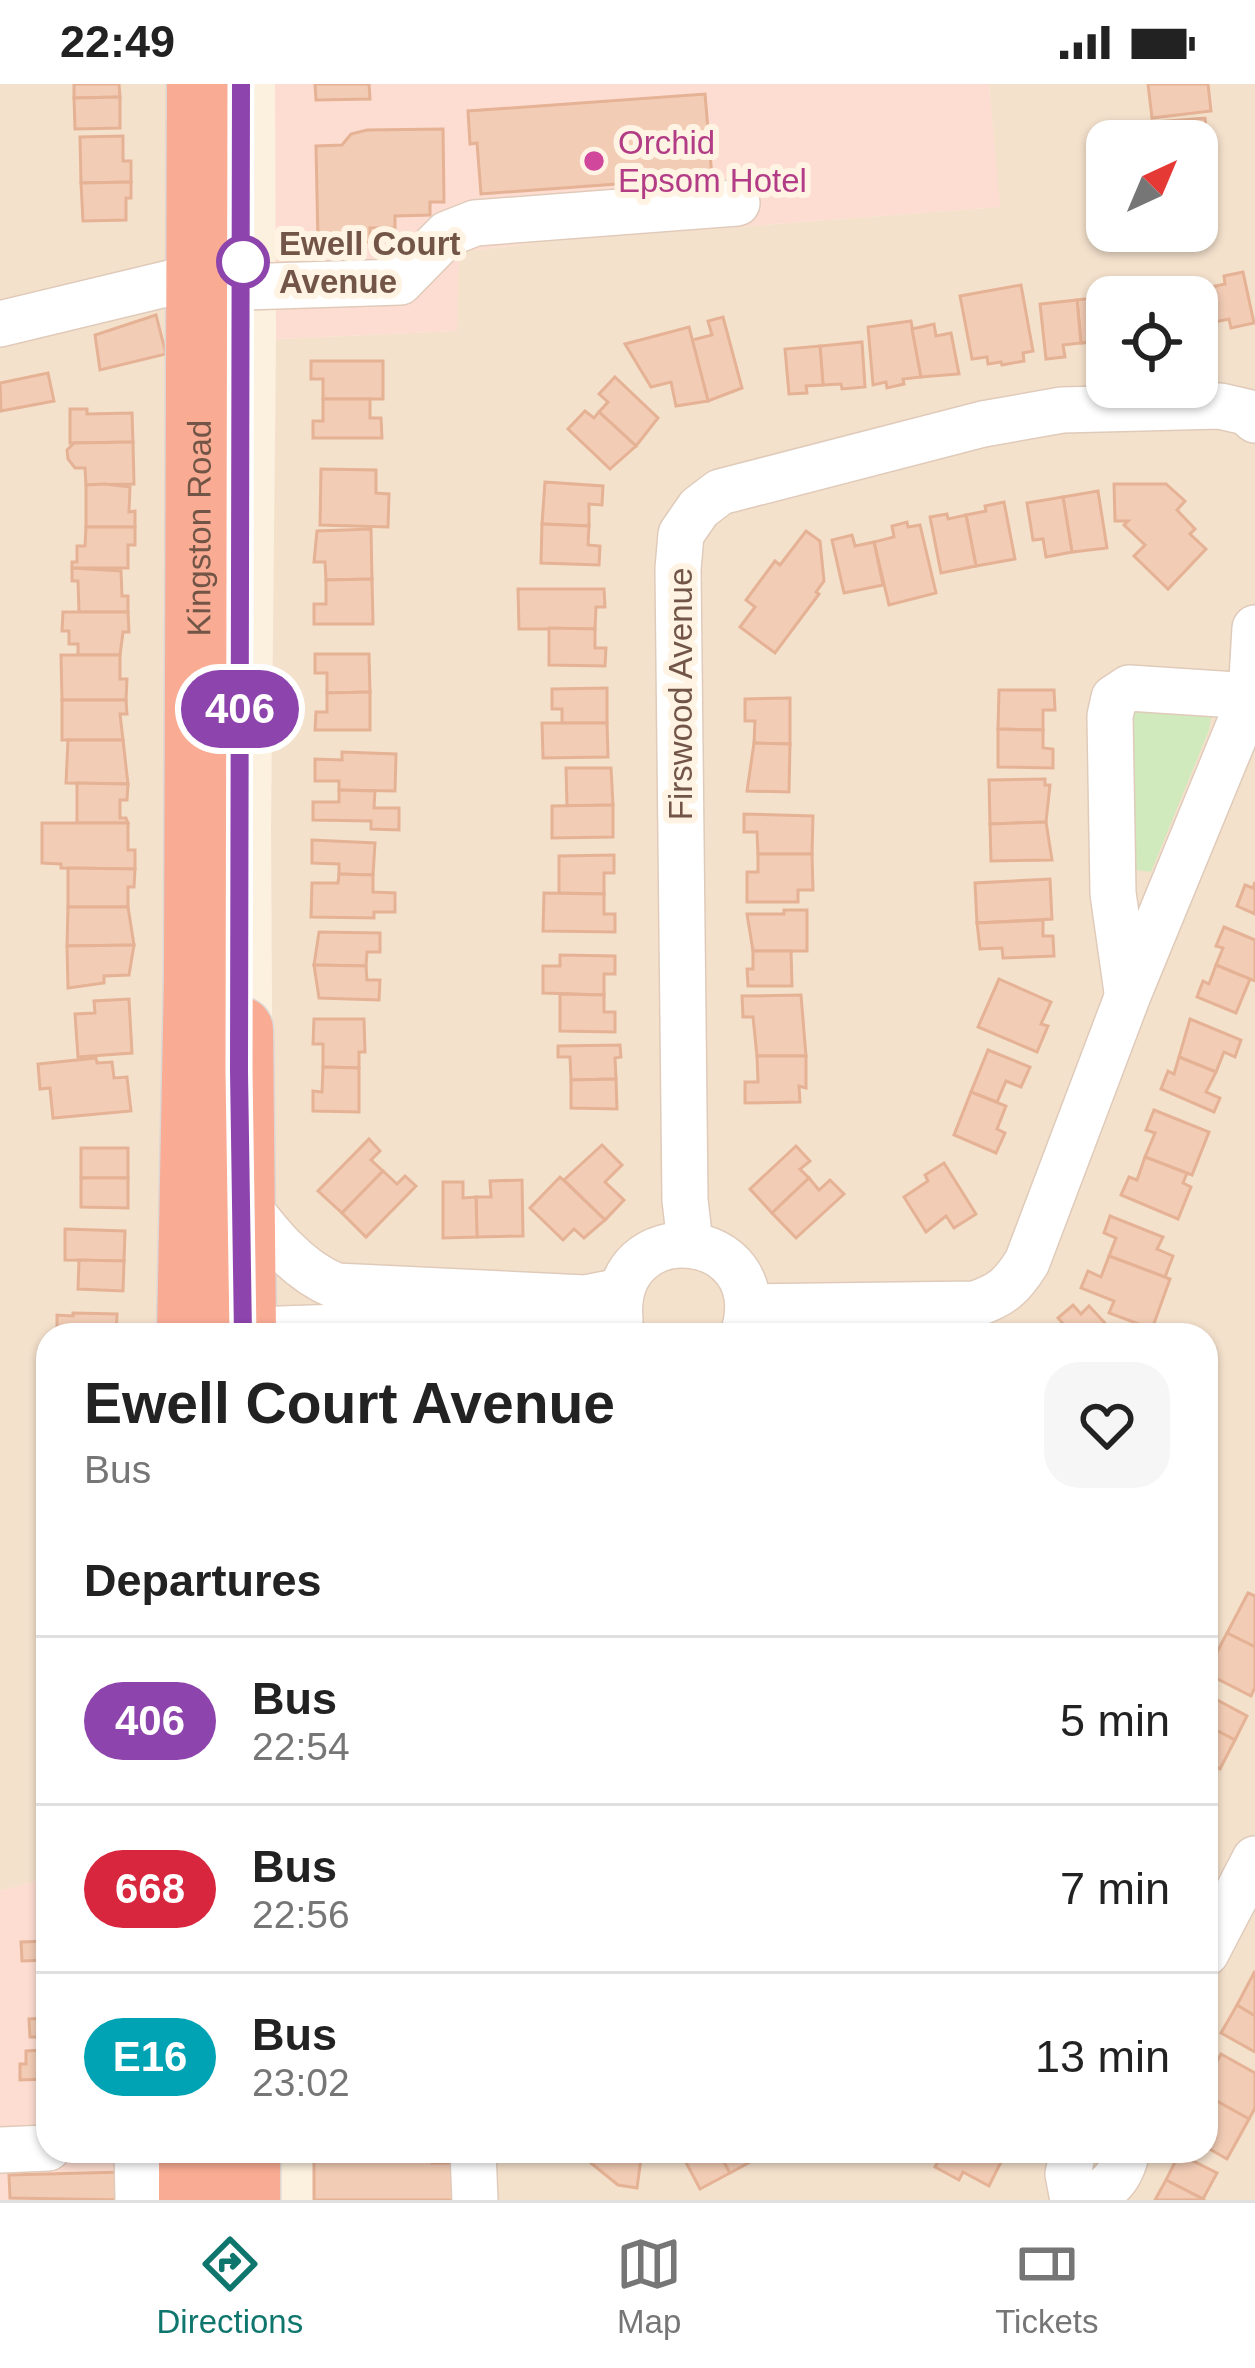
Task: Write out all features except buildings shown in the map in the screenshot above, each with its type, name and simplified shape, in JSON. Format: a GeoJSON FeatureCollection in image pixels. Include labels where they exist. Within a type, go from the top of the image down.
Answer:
{"type":"FeatureCollection","features":[{"type":"Feature","properties":{"kind":"highway","name":"Kingston Road"},"geometry":{"type":"LineString","coordinates":[[200,84],[220,282],[243,1323]]}},
{"type":"Feature","properties":{"kind":"highway","name":"Kingston Road"},"geometry":{"type":"LineString","coordinates":[[190,1323],[220,282],[241,84]]}},
{"type":"Feature","properties":{"kind":"highway"},"geometry":{"type":"LineString","coordinates":[[192,2163],[192,2200]]}},
{"type":"Feature","properties":{"kind":"highway"},"geometry":{"type":"LineString","coordinates":[[247,2163],[247,2200]]}},
{"type":"Feature","properties":{"kind":"street"},"geometry":{"type":"LineString","coordinates":[[0,324],[220,282],[400,282],[447,234],[475,223],[737,203]]}},
{"type":"Feature","properties":{"kind":"street","name":"Firswood Avenue"},"geometry":{"type":"LineString","coordinates":[[689,1244],[681,534],[699,508],[720,493],[983,424],[1063,410],[1220,406],[1246,412],[1255,420]]}},
{"type":"Feature","properties":{"kind":"street"},"geometry":{"type":"LineString","coordinates":[[622,1320],[640,1260],[672,1244],[689,1244],[724,1258],[746,1289],[745,1321],[975,1304],[1002,1294],[1027,1262],[1128,995],[1251,696],[1255,628]]}},
{"type":"Feature","properties":{"kind":"street"},"geometry":{"type":"LineString","coordinates":[[1128,995],[1113,893],[1110,716],[1114,698],[1129,688],[1251,696]]}},
{"type":"Feature","properties":{"kind":"street"},"geometry":{"type":"LineString","coordinates":[[242,1198],[269,1235],[317,1279],[336,1286],[585,1298],[622,1320]]}},
{"type":"Feature","properties":{"kind":"street"},"geometry":{"type":"LineString","coordinates":[[464,1323],[622,1320]]}},
{"type":"Feature","properties":{"kind":"street"},"geometry":{"type":"LineString","coordinates":[[1218,1930],[1255,1859]]}},
{"type":"Feature","properties":{"kind":"street"},"geometry":{"type":"LineString","coordinates":[[0,2150],[36,2148]]}},
{"type":"Feature","properties":{"kind":"street"},"geometry":{"type":"LineString","coordinates":[[136,2163],[138,2200]]}},
{"type":"Feature","properties":{"kind":"street"},"geometry":{"type":"LineString","coordinates":[[279,2163],[280,2200]]}},
{"type":"Feature","properties":{"kind":"street"},"geometry":{"type":"LineString","coordinates":[[473,2163],[475,2200]]}},
{"type":"Feature","properties":{"kind":"street"},"geometry":{"type":"LineString","coordinates":[[1070,2163],[1068,2174],[1077,2200],[1104,2192],[1124,2163]]}},
{"type":"Feature","properties":{"kind":"shaded area"},"geometry":{"type":"Polygon","coordinates":[[[0,84],[172,84],[166,1323],[36,1323],[36,1881],[0,1891],[0,84]]]}},
{"type":"Feature","properties":{"kind":"shaded area"},"geometry":{"type":"Polygon","coordinates":[[[275,84],[989,84],[1000,207],[459,252],[457,331],[276,339],[275,84]]]}},
{"type":"Feature","properties":{"kind":"shaded area"},"geometry":{"type":"Polygon","coordinates":[[[989,84],[1255,84],[1255,2200],[497,2200],[495,2163],[1218,2163],[1218,1323],[274,1323],[271,829],[276,339],[456,331],[458,252],[999,207],[989,84]]]}},
{"type":"Feature","properties":{"kind":"shaded area"},"geometry":{"type":"Polygon","coordinates":[[[36,1881],[36,2163],[122,2163],[124,2200],[0,2200],[0,1891],[36,1881]]]}},
{"type":"Feature","properties":{"kind":"green space"},"geometry":{"type":"Polygon","coordinates":[[[1126,706],[1212,712],[1209,730],[1151,872],[1137,870],[1131,861],[1126,706]]]}},
{"type":"Feature","properties":{"kind":"bus line","name":"406"},"geometry":{"type":"LineString","coordinates":[[241,84],[243,1323]]}},
{"type":"Feature","properties":{"kind":"place","name":"Orchid Epsom Hotel"},"geometry":{"type":"Point","coordinates":[594,161]}},
{"type":"Feature","properties":{"kind":"place","name":"Ewell Court Avenue"},"geometry":{"type":"Point","coordinates":[243,262]}}]}
